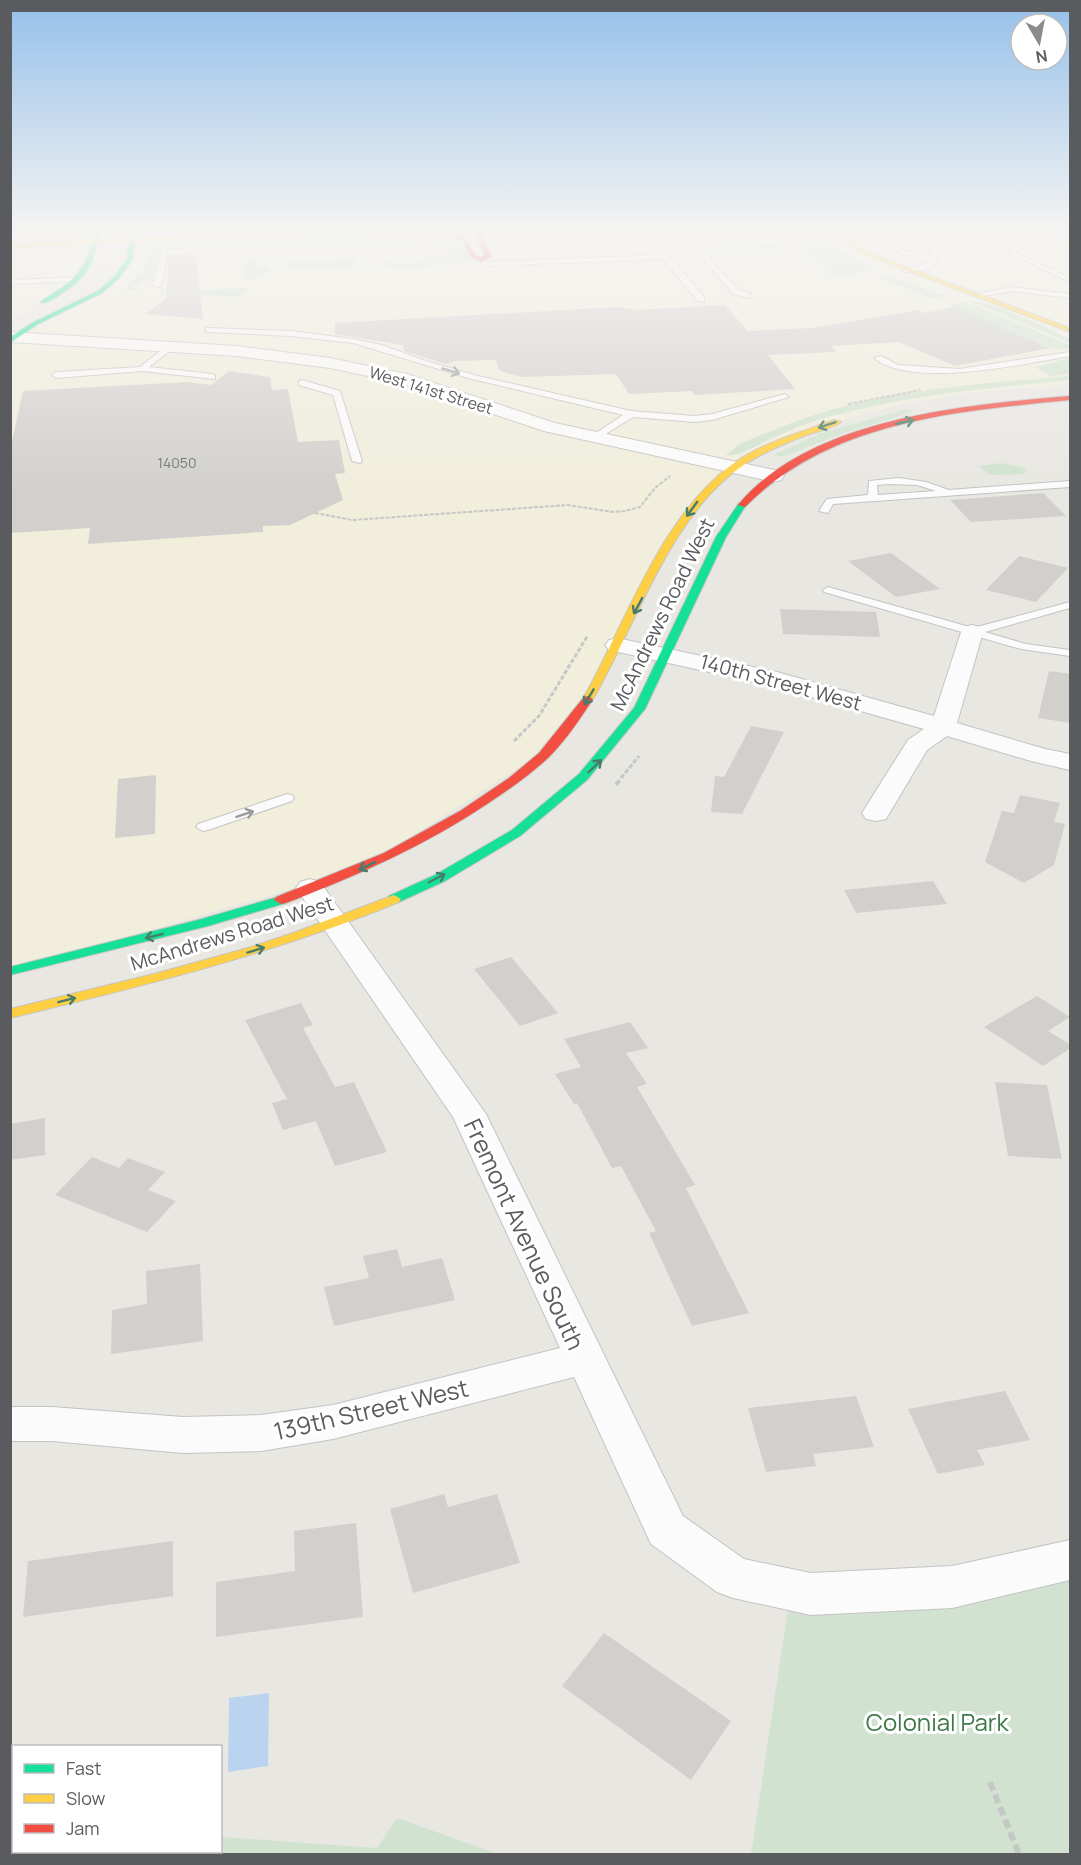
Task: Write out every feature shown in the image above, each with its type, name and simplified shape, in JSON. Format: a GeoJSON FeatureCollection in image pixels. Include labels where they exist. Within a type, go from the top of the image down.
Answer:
{"type":"FeatureCollection","features":[{"type":"Feature","properties":{"kind":"main road"},"geometry":{"type":"LineString","coordinates":[[12,338],[50,316]]}},
{"type":"Feature","properties":{"kind":"main road"},"geometry":{"type":"LineString","coordinates":[[1033,316],[1071,330]]}},
{"type":"Feature","properties":{"kind":"main road"},"geometry":{"type":"LineString","coordinates":[[1023,388],[1071,385]]}},
{"type":"Feature","properties":{"kind":"main road","name":"McAndrews Road West"},"geometry":{"type":"LineString","coordinates":[[10,1014],[223,960],[336,924],[390,902],[491,849],[528,824],[572,788],[602,759],[622,735],[639,709],[667,654],[727,525],[753,492],[805,457],[882,427],[987,406],[1071,398]]}},
{"type":"Feature","properties":{"kind":"main road","name":"McAndrews Road West"},"geometry":{"type":"LineString","coordinates":[[10,972],[199,925],[310,888],[363,868],[450,824],[481,804],[554,745],[574,720],[590,696],[687,516],[699,499],[733,468],[771,447],[855,416]]}},
{"type":"Feature","properties":{"kind":"street","name":"West 141st Street"},"geometry":{"type":"LineString","coordinates":[[12,338],[237,351],[330,363],[401,378],[550,427],[774,476]]}},
{"type":"Feature","properties":{"kind":"street"},"geometry":{"type":"LineString","coordinates":[[876,813],[917,746],[943,727],[972,632]]}},
{"type":"Feature","properties":{"kind":"street","name":"140th Street West"},"geometry":{"type":"LineString","coordinates":[[617,645],[774,677],[1040,756],[1071,762]]}},
{"type":"Feature","properties":{"kind":"street","name":"Fremont Avenue South"},"geometry":{"type":"LineString","coordinates":[[310,888],[469,1114],[668,1530],[733,1577],[811,1594],[952,1587],[1071,1560]]}},
{"type":"Feature","properties":{"kind":"street","name":"139th Street West"},"geometry":{"type":"LineString","coordinates":[[10,1424],[52,1424],[183,1435],[261,1433],[333,1422],[584,1358]]}},
{"type":"Feature","properties":{"kind":"lane"},"geometry":{"type":"LineString","coordinates":[[209,330],[292,334],[372,345],[403,358],[483,380],[631,414],[712,417],[785,397]]}},
{"type":"Feature","properties":{"kind":"lane"},"geometry":{"type":"LineString","coordinates":[[142,369],[172,346]]}},
{"type":"Feature","properties":{"kind":"lane"},"geometry":{"type":"LineString","coordinates":[[878,357],[896,367],[959,371],[1071,354]]}},
{"type":"Feature","properties":{"kind":"lane"},"geometry":{"type":"LineString","coordinates":[[56,375],[142,369],[212,377]]}},
{"type":"Feature","properties":{"kind":"lane"},"geometry":{"type":"LineString","coordinates":[[302,383],[337,393],[357,461]]}},
{"type":"Feature","properties":{"kind":"lane"},"geometry":{"type":"LineString","coordinates":[[596,437],[631,414]]}},
{"type":"Feature","properties":{"kind":"lane"},"geometry":{"type":"LineString","coordinates":[[873,498],[872,483],[893,479],[928,484],[950,492]]}},
{"type":"Feature","properties":{"kind":"lane"},"geometry":{"type":"LineString","coordinates":[[824,511],[830,501],[1071,484]]}},
{"type":"Feature","properties":{"kind":"lane"},"geometry":{"type":"LineString","coordinates":[[828,590],[1025,647],[1071,653]]}},
{"type":"Feature","properties":{"kind":"lane"},"geometry":{"type":"LineString","coordinates":[[972,632],[1071,605]]}},
{"type":"Feature","properties":{"kind":"lane"},"geometry":{"type":"LineString","coordinates":[[203,827],[286,798]]}},
{"type":"Feature","properties":{"kind":"path"},"geometry":{"type":"LineString","coordinates":[[842,406],[924,389]]}},
{"type":"Feature","properties":{"kind":"path"},"geometry":{"type":"LineString","coordinates":[[315,513],[352,520],[568,505],[613,512],[625,511],[640,507],[668,476],[687,471],[696,473],[712,463]]}},
{"type":"Feature","properties":{"kind":"path"},"geometry":{"type":"LineString","coordinates":[[514,742],[539,716],[592,629]]}},
{"type":"Feature","properties":{"kind":"path"},"geometry":{"type":"LineString","coordinates":[[990,1782],[1019,1854]]}},
{"type":"Feature","properties":{"kind":"shaded area"},"geometry":{"type":"Polygon","coordinates":[[[53,316],[1070,316],[1070,385],[967,393],[898,405],[855,416],[771,447],[699,499],[554,745],[363,868],[11,971],[11,341],[53,316]]]}},
{"type":"Feature","properties":{"kind":"green space"},"geometry":{"type":"Polygon","coordinates":[[[974,316],[1000,316],[1070,345],[1070,348],[1056,350],[974,316]]]}},
{"type":"Feature","properties":{"kind":"green space"},"geometry":{"type":"Polygon","coordinates":[[[1005,316],[1020,316],[1070,339],[1070,343],[1005,316]]]}},
{"type":"Feature","properties":{"kind":"green space"},"geometry":{"type":"Polygon","coordinates":[[[1070,358],[1070,374],[1051,376],[1035,367],[1070,358]]]}},
{"type":"Feature","properties":{"kind":"green space"},"geometry":{"type":"Polygon","coordinates":[[[1070,376],[1070,380],[953,393],[865,408],[812,422],[744,452],[726,456],[735,447],[754,437],[846,406],[957,386],[1070,376]]]}},
{"type":"Feature","properties":{"kind":"green space"},"geometry":{"type":"Polygon","coordinates":[[[906,409],[913,412],[844,433],[781,457],[773,455],[821,433],[906,409]]]}},
{"type":"Feature","properties":{"kind":"green space"},"geometry":{"type":"Polygon","coordinates":[[[1001,463],[1025,468],[1025,474],[990,475],[979,466],[1001,463]]]}},
{"type":"Feature","properties":{"kind":"green space","name":"Colonial Park"},"geometry":{"type":"Polygon","coordinates":[[[1070,1560],[1070,1854],[751,1854],[791,1589],[952,1587],[1070,1560]]]}},
{"type":"Feature","properties":{"kind":"green space"},"geometry":{"type":"Polygon","coordinates":[[[397,1818],[498,1854],[11,1854],[11,1834],[12,1853],[222,1853],[222,1837],[377,1848],[397,1818]]]}},
{"type":"Feature","properties":{"kind":"water"},"geometry":{"type":"Polygon","coordinates":[[[269,1693],[268,1766],[228,1772],[229,1698],[269,1693]]]}},
{"type":"Feature","properties":{"kind":"building"},"geometry":{"type":"Polygon","coordinates":[[[169,316],[203,316],[203,319],[169,316]]]}},
{"type":"Feature","properties":{"kind":"building"},"geometry":{"type":"Polygon","coordinates":[[[458,316],[735,316],[748,331],[813,328],[883,316],[975,316],[1050,348],[955,366],[899,342],[831,346],[837,352],[768,355],[795,389],[695,395],[692,391],[629,394],[616,374],[522,377],[500,371],[495,360],[456,361],[446,364],[404,351],[403,345],[335,334],[335,323],[458,316]]]}},
{"type":"Feature","properties":{"kind":"building"},"geometry":{"type":"Polygon","coordinates":[[[229,371],[270,377],[272,390],[288,389],[298,442],[339,440],[345,473],[335,474],[343,500],[290,525],[263,526],[263,532],[88,544],[90,528],[10,533],[10,451],[23,391],[187,382],[211,385],[229,371]]]}},
{"type":"Feature","properties":{"kind":"building"},"geometry":{"type":"Polygon","coordinates":[[[1043,493],[1066,516],[971,522],[950,500],[1043,493]]]}},
{"type":"Feature","properties":{"kind":"building"},"geometry":{"type":"Polygon","coordinates":[[[891,553],[940,589],[896,597],[848,561],[891,553]]]}},
{"type":"Feature","properties":{"kind":"building"},"geometry":{"type":"Polygon","coordinates":[[[1019,556],[1068,568],[1036,602],[986,590],[1019,556]]]}},
{"type":"Feature","properties":{"kind":"building"},"geometry":{"type":"Polygon","coordinates":[[[780,609],[876,612],[880,637],[783,634],[780,609]]]}},
{"type":"Feature","properties":{"kind":"building"},"geometry":{"type":"Polygon","coordinates":[[[1049,671],[1071,674],[1071,723],[1038,718],[1049,671]]]}},
{"type":"Feature","properties":{"kind":"building"},"geometry":{"type":"Polygon","coordinates":[[[751,726],[784,732],[742,814],[711,812],[715,776],[724,777],[751,726]]]}},
{"type":"Feature","properties":{"kind":"building"},"geometry":{"type":"Polygon","coordinates":[[[156,775],[155,834],[115,838],[118,779],[156,775]]]}},
{"type":"Feature","properties":{"kind":"building"},"geometry":{"type":"Polygon","coordinates":[[[1020,795],[1060,803],[1054,822],[1065,824],[1054,865],[1024,883],[985,862],[1002,811],[1014,813],[1020,795]]]}},
{"type":"Feature","properties":{"kind":"building"},"geometry":{"type":"Polygon","coordinates":[[[933,881],[947,904],[856,913],[844,890],[933,881]]]}},
{"type":"Feature","properties":{"kind":"building"},"geometry":{"type":"Polygon","coordinates":[[[511,957],[558,1013],[520,1026],[474,969],[511,957]]]}},
{"type":"Feature","properties":{"kind":"building"},"geometry":{"type":"Polygon","coordinates":[[[1037,996],[1070,1017],[1048,1031],[1071,1045],[1071,1048],[1043,1066],[984,1027],[1037,996]]]}},
{"type":"Feature","properties":{"kind":"building"},"geometry":{"type":"Polygon","coordinates":[[[301,1003],[313,1025],[303,1028],[335,1087],[354,1082],[387,1152],[335,1166],[316,1121],[283,1130],[272,1103],[287,1099],[245,1020],[301,1003]]]}},
{"type":"Feature","properties":{"kind":"building"},"geometry":{"type":"Polygon","coordinates":[[[630,1022],[648,1048],[626,1053],[647,1084],[637,1087],[695,1185],[686,1188],[749,1313],[692,1326],[649,1233],[656,1231],[621,1166],[612,1168],[577,1103],[574,1104],[555,1074],[581,1067],[564,1039],[630,1022]]]}},
{"type":"Feature","properties":{"kind":"building"},"geometry":{"type":"Polygon","coordinates":[[[995,1082],[1047,1085],[1062,1159],[1008,1156],[995,1082]]]}},
{"type":"Feature","properties":{"kind":"building"},"geometry":{"type":"Polygon","coordinates":[[[45,1118],[45,1155],[10,1160],[10,1124],[45,1118]]]}},
{"type":"Feature","properties":{"kind":"building"},"geometry":{"type":"Polygon","coordinates":[[[92,1157],[119,1168],[128,1158],[165,1172],[148,1190],[176,1201],[147,1232],[55,1195],[92,1157]]]}},
{"type":"Feature","properties":{"kind":"building"},"geometry":{"type":"Polygon","coordinates":[[[397,1249],[402,1267],[442,1258],[455,1300],[334,1326],[324,1287],[369,1278],[363,1256],[397,1249]]]}},
{"type":"Feature","properties":{"kind":"building"},"geometry":{"type":"Polygon","coordinates":[[[200,1264],[203,1341],[111,1354],[112,1310],[147,1304],[146,1271],[200,1264]]]}},
{"type":"Feature","properties":{"kind":"building"},"geometry":{"type":"Polygon","coordinates":[[[1005,1391],[1030,1440],[977,1450],[985,1465],[938,1474],[908,1409],[1005,1391]]]}},
{"type":"Feature","properties":{"kind":"building"},"geometry":{"type":"Polygon","coordinates":[[[856,1396],[874,1447],[813,1454],[816,1466],[766,1472],[748,1408],[856,1396]]]}},
{"type":"Feature","properties":{"kind":"building"},"geometry":{"type":"Polygon","coordinates":[[[444,1494],[448,1507],[497,1494],[520,1563],[413,1593],[390,1509],[444,1494]]]}},
{"type":"Feature","properties":{"kind":"building"},"geometry":{"type":"Polygon","coordinates":[[[356,1523],[363,1617],[216,1637],[216,1582],[295,1571],[294,1531],[356,1523]]]}},
{"type":"Feature","properties":{"kind":"building"},"geometry":{"type":"Polygon","coordinates":[[[173,1541],[173,1596],[23,1617],[28,1561],[173,1541]]]}},
{"type":"Feature","properties":{"kind":"building"},"geometry":{"type":"Polygon","coordinates":[[[604,1633],[731,1721],[691,1780],[562,1686],[604,1633]]]}},
{"type":"Feature","properties":{"kind":"traffic: fast"},"geometry":{"type":"LineString","coordinates":[[10,341],[50,316]]}},
{"type":"Feature","properties":{"kind":"traffic: fast"},"geometry":{"type":"LineString","coordinates":[[394,899],[440,878],[516,833],[583,777],[639,709],[721,537],[742,505]]}},
{"type":"Feature","properties":{"kind":"traffic: fast"},"geometry":{"type":"LineString","coordinates":[[10,971],[203,923],[281,900]]}},
{"type":"Feature","properties":{"kind":"traffic: slow"},"geometry":{"type":"LineString","coordinates":[[1033,316],[1070,330]]}},
{"type":"Feature","properties":{"kind":"traffic: slow"},"geometry":{"type":"LineString","coordinates":[[588,699],[669,544],[688,514],[709,489],[733,468],[757,453],[837,422]]}},
{"type":"Feature","properties":{"kind":"traffic: slow"},"geometry":{"type":"LineString","coordinates":[[10,1014],[253,951],[348,918],[394,899]]}},
{"type":"Feature","properties":{"kind":"traffic: jam"},"geometry":{"type":"LineString","coordinates":[[742,505],[765,482],[802,458],[838,441],[875,428],[952,411],[1070,398]]}},
{"type":"Feature","properties":{"kind":"traffic: jam"},"geometry":{"type":"LineString","coordinates":[[281,900],[336,879],[414,842],[513,781],[550,749],[588,699]]}}]}
